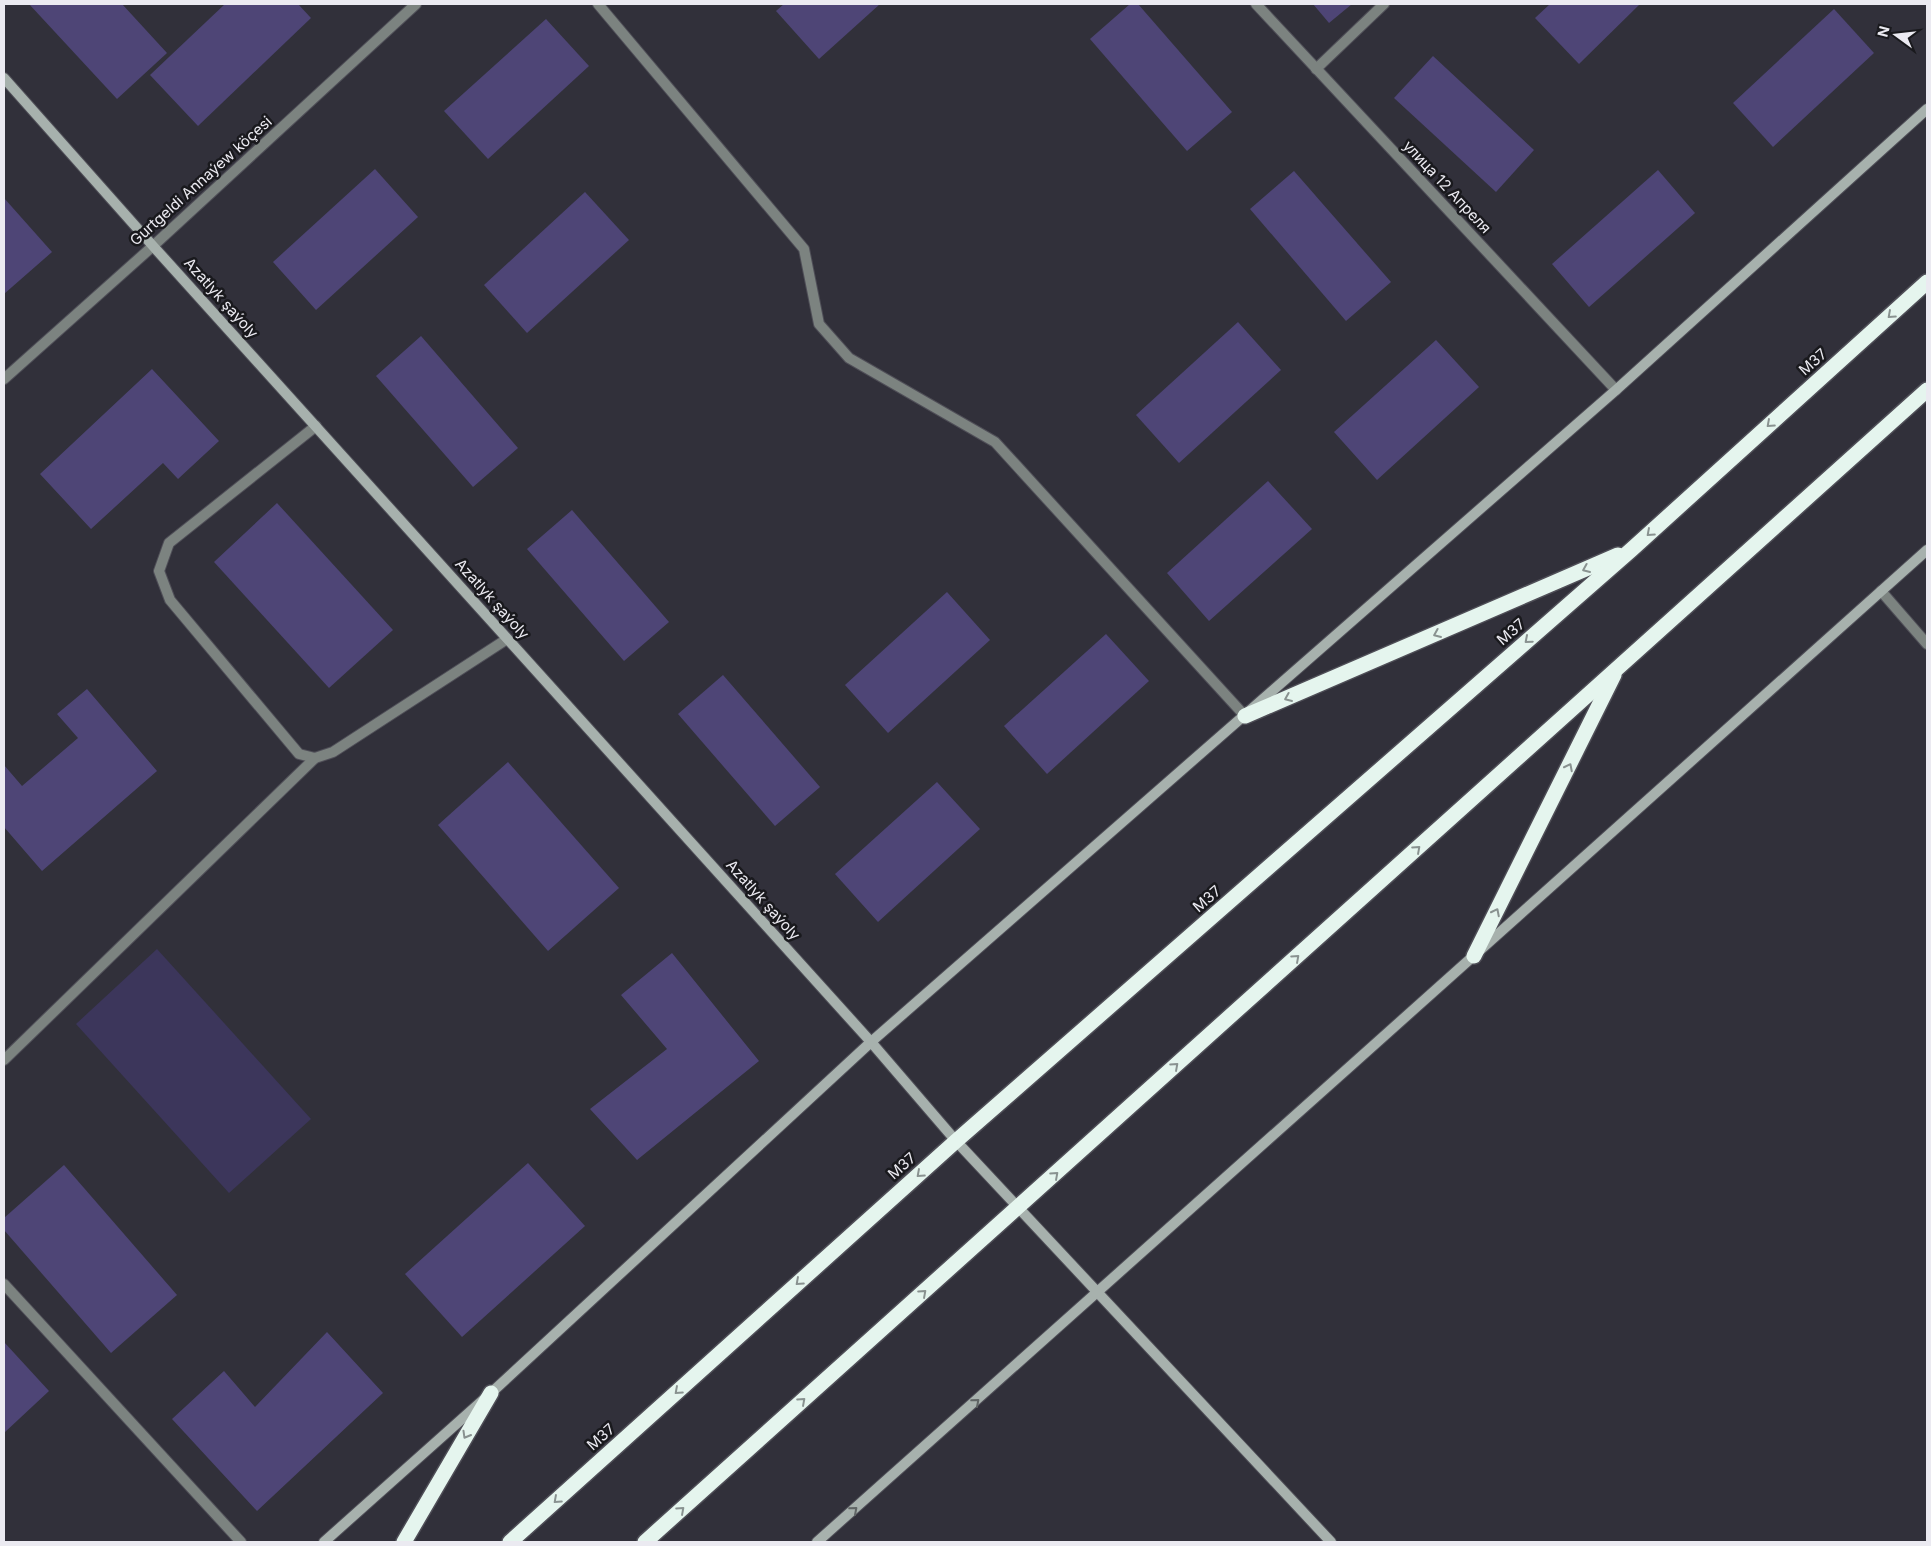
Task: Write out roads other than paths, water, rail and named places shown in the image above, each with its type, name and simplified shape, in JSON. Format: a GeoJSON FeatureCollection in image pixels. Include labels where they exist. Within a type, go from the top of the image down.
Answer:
{"type":"FeatureCollection","features":[{"type":"Feature","properties":{"kind":"highway","name":"M37"},"geometry":{"type":"LineString","coordinates":[[510,1542],[956,1141],[1631,550],[1927,282]]}},
{"type":"Feature","properties":{"kind":"highway"},"geometry":{"type":"LineString","coordinates":[[645,1542],[1927,390]]}},
{"type":"Feature","properties":{"kind":"highway"},"geometry":{"type":"LineString","coordinates":[[1245,716],[1631,550]]}},
{"type":"Feature","properties":{"kind":"highway"},"geometry":{"type":"LineString","coordinates":[[1474,956],[1618,668]]}},
{"type":"Feature","properties":{"kind":"highway"},"geometry":{"type":"LineString","coordinates":[[404,1542],[491,1393]]}},
{"type":"Feature","properties":{"kind":"street","name":"Gurtgeldi Annaýew köçesi"},"geometry":{"type":"LineString","coordinates":[[4,379],[153,246],[416,4]]}},
{"type":"Feature","properties":{"kind":"street"},"geometry":{"type":"LineString","coordinates":[[598,4],[804,249],[819,324],[849,358],[995,442],[1245,716]]}},
{"type":"Feature","properties":{"kind":"street","name":"улица 12 Апреля"},"geometry":{"type":"LineString","coordinates":[[1256,4],[1616,390]]}},
{"type":"Feature","properties":{"kind":"street"},"geometry":{"type":"LineString","coordinates":[[1316,69],[1384,4]]}},
{"type":"Feature","properties":{"kind":"street","name":"Azatlyk şaýoly"},"geometry":{"type":"LineString","coordinates":[[4,78],[153,246],[871,1042],[956,1141],[1331,1542]]}},
{"type":"Feature","properties":{"kind":"street"},"geometry":{"type":"LineString","coordinates":[[324,1542],[491,1393],[871,1042],[1616,390],[1927,109]]}},
{"type":"Feature","properties":{"kind":"street"},"geometry":{"type":"LineString","coordinates":[[315,758],[299,754],[170,600],[159,571],[169,543],[316,426]]}},
{"type":"Feature","properties":{"kind":"street"},"geometry":{"type":"LineString","coordinates":[[817,1542],[1098,1294],[1666,781],[1927,550]]}},
{"type":"Feature","properties":{"kind":"street"},"geometry":{"type":"LineString","coordinates":[[1881,591],[1927,644]]}},
{"type":"Feature","properties":{"kind":"street"},"geometry":{"type":"LineString","coordinates":[[4,1060],[315,758],[333,752],[508,639]]}},
{"type":"Feature","properties":{"kind":"street"},"geometry":{"type":"LineString","coordinates":[[4,1284],[241,1542]]}}]}
